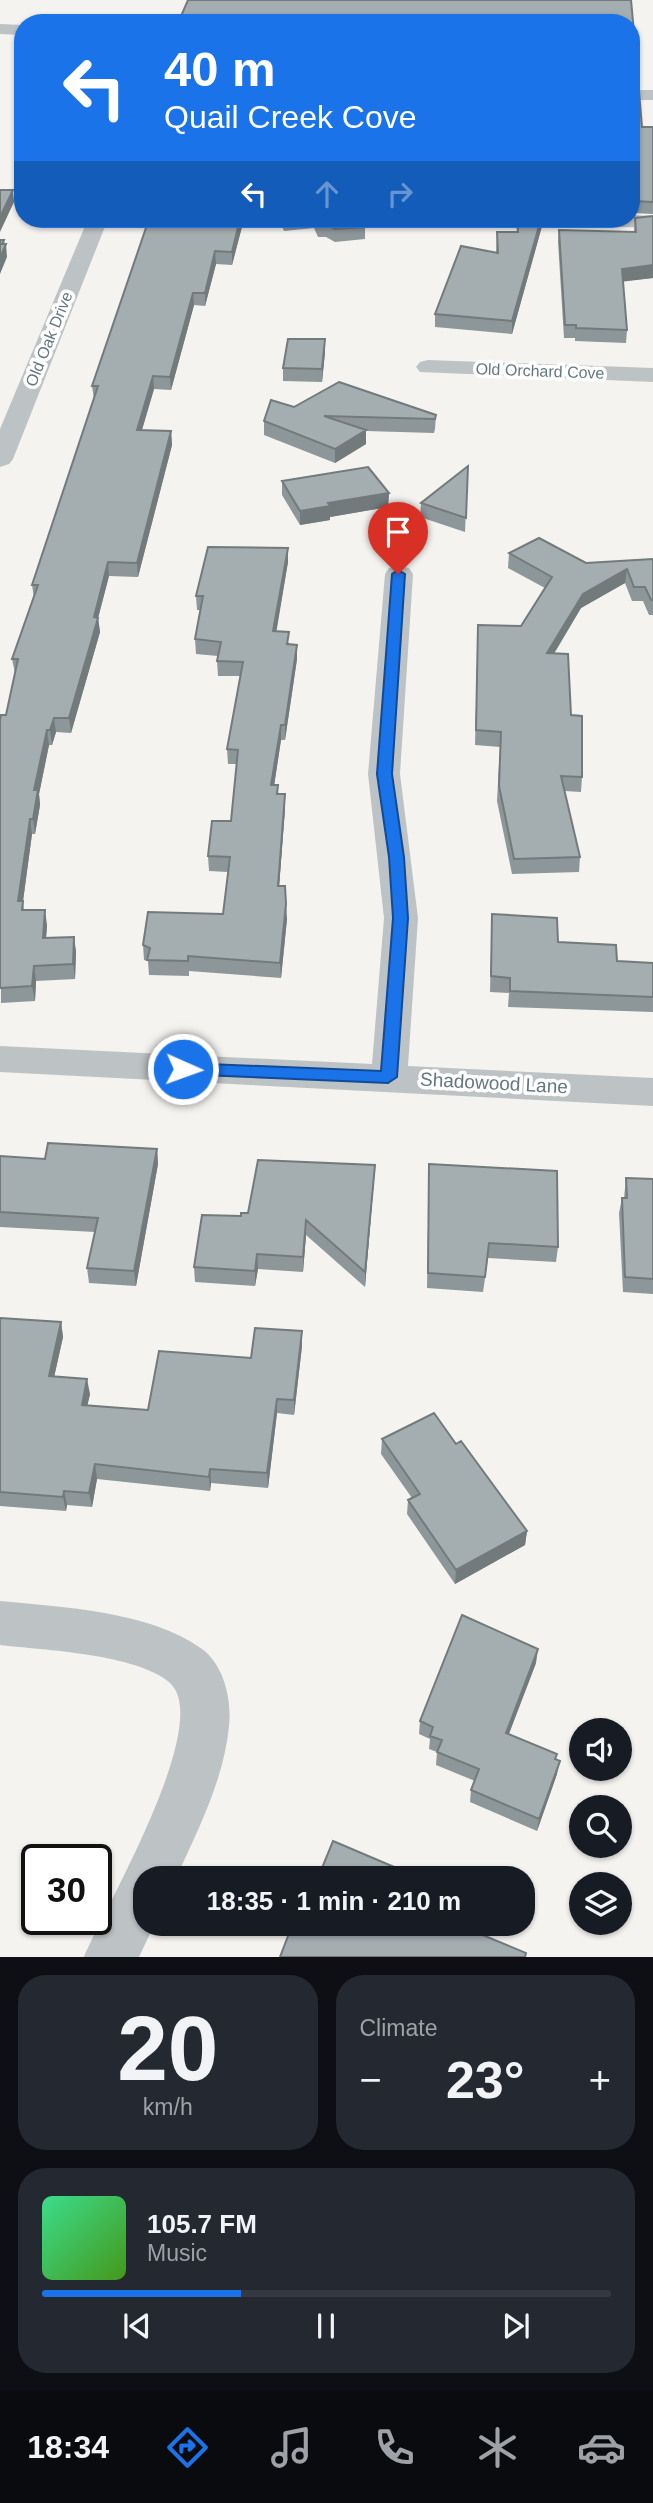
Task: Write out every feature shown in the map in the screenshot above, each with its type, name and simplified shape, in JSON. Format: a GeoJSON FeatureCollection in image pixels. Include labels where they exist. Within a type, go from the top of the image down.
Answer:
{"type":"FeatureCollection","features":[{"type":"Feature","properties":{"kind":"street","name":"Old Oak Drive"},"geometry":{"type":"LineString","coordinates":[[0,459],[94,228]]}},
{"type":"Feature","properties":{"kind":"street","name":"Old Orchard Cove"},"geometry":{"type":"LineString","coordinates":[[428,367],[653,375]]}},
{"type":"Feature","properties":{"kind":"street"},"geometry":{"type":"LineString","coordinates":[[388,1077],[401,918],[396,857],[384,774],[398,574]]}},
{"type":"Feature","properties":{"kind":"street","name":"Shadowood Lane"},"geometry":{"type":"LineString","coordinates":[[0,1059],[653,1092]]}},
{"type":"Feature","properties":{"kind":"street"},"geometry":{"type":"LineString","coordinates":[[0,1623],[105,1636],[145,1647],[177,1660],[199,1681],[206,1712],[201,1744],[177,1821],[155,1866]]}},
{"type":"Feature","properties":{"kind":"street"},"geometry":{"type":"LineString","coordinates":[[111,1957],[133,1911]]}},
{"type":"Feature","properties":{"kind":"building"},"geometry":{"type":"Polygon","coordinates":[[[188,0],[631,0],[632,14],[182,14],[188,0]]]}},
{"type":"Feature","properties":{"kind":"building"},"geometry":{"type":"Polygon","coordinates":[[[640,103],[642,127],[653,127],[653,202],[640,201],[640,103]]]}},
{"type":"Feature","properties":{"kind":"building"},"geometry":{"type":"Polygon","coordinates":[[[0,190],[13,190],[0,217],[0,190]]]}},
{"type":"Feature","properties":{"kind":"building"},"geometry":{"type":"Polygon","coordinates":[[[653,216],[653,265],[622,269],[627,330],[576,328],[576,325],[565,325],[559,230],[636,232],[636,228],[640,228],[640,217],[653,216]]]}},
{"type":"Feature","properties":{"kind":"building"},"geometry":{"type":"Polygon","coordinates":[[[146,228],[238,228],[232,252],[215,251],[205,293],[193,293],[170,377],[153,376],[137,430],[171,431],[137,563],[108,562],[94,617],[98,618],[69,718],[54,718],[50,730],[47,730],[34,790],[38,790],[33,819],[30,819],[18,901],[23,901],[22,910],[45,910],[43,938],[74,937],[73,964],[34,966],[32,986],[0,988],[0,720],[1,715],[6,715],[18,659],[12,659],[38,585],[32,585],[98,386],[92,386],[146,228]]]}},
{"type":"Feature","properties":{"kind":"building"},"geometry":{"type":"Polygon","coordinates":[[[518,228],[538,228],[512,321],[435,314],[461,246],[498,253],[497,232],[518,232],[518,228]]]}},
{"type":"Feature","properties":{"kind":"building"},"geometry":{"type":"Polygon","coordinates":[[[0,240],[4,240],[2,244],[6,244],[0,258],[0,240]]]}},
{"type":"Feature","properties":{"kind":"building"},"geometry":{"type":"Polygon","coordinates":[[[288,339],[325,339],[322,369],[283,368],[288,339]]]}},
{"type":"Feature","properties":{"kind":"building"},"geometry":{"type":"Polygon","coordinates":[[[339,382],[436,415],[435,419],[324,416],[366,430],[335,449],[264,421],[271,400],[294,407],[339,382]]]}},
{"type":"Feature","properties":{"kind":"building"},"geometry":{"type":"Polygon","coordinates":[[[468,466],[466,518],[421,503],[468,466]]]}},
{"type":"Feature","properties":{"kind":"building"},"geometry":{"type":"Polygon","coordinates":[[[368,467],[389,493],[328,503],[330,506],[300,511],[282,481],[368,467]]]}},
{"type":"Feature","properties":{"kind":"building"},"geometry":{"type":"Polygon","coordinates":[[[539,538],[586,563],[653,559],[653,600],[645,587],[634,587],[627,569],[583,594],[547,653],[568,654],[571,715],[582,716],[582,777],[561,776],[580,857],[514,859],[499,786],[501,732],[476,730],[478,625],[521,626],[552,577],[509,553],[539,538]]]}},
{"type":"Feature","properties":{"kind":"building"},"geometry":{"type":"Polygon","coordinates":[[[208,547],[288,548],[273,631],[289,632],[287,644],[297,645],[285,725],[281,725],[271,785],[278,785],[277,794],[285,794],[278,886],[285,886],[286,904],[280,963],[188,956],[188,961],[147,960],[150,948],[143,945],[148,912],[223,914],[230,857],[208,856],[212,821],[231,821],[238,750],[227,749],[243,662],[217,661],[221,642],[195,639],[203,596],[196,596],[208,547]]]}},
{"type":"Feature","properties":{"kind":"building"},"geometry":{"type":"Polygon","coordinates":[[[492,914],[557,918],[558,942],[616,945],[617,961],[653,963],[653,997],[510,991],[510,978],[491,976],[492,914]]]}},
{"type":"Feature","properties":{"kind":"building"},"geometry":{"type":"Polygon","coordinates":[[[48,1143],[157,1149],[134,1271],[87,1268],[98,1218],[0,1212],[0,1156],[45,1159],[48,1143]]]}},
{"type":"Feature","properties":{"kind":"building"},"geometry":{"type":"Polygon","coordinates":[[[258,1160],[375,1165],[365,1272],[306,1220],[303,1257],[257,1254],[255,1271],[194,1267],[202,1215],[241,1216],[241,1213],[248,1213],[258,1160]]]}},
{"type":"Feature","properties":{"kind":"building"},"geometry":{"type":"Polygon","coordinates":[[[429,1164],[557,1171],[558,1247],[489,1243],[485,1277],[428,1273],[429,1164]]]}},
{"type":"Feature","properties":{"kind":"building"},"geometry":{"type":"Polygon","coordinates":[[[626,1178],[653,1179],[653,1279],[625,1277],[622,1198],[627,1198],[626,1178]]]}},
{"type":"Feature","properties":{"kind":"building"},"geometry":{"type":"Polygon","coordinates":[[[0,1318],[61,1322],[49,1376],[87,1379],[82,1405],[148,1410],[159,1351],[251,1358],[255,1328],[302,1331],[294,1400],[277,1399],[267,1473],[210,1469],[209,1477],[95,1464],[89,1493],[64,1491],[63,1497],[0,1492],[0,1318]]]}},
{"type":"Feature","properties":{"kind":"building"},"geometry":{"type":"Polygon","coordinates":[[[434,1413],[456,1444],[461,1441],[527,1531],[456,1570],[408,1500],[420,1494],[382,1439],[434,1413]]]}},
{"type":"Feature","properties":{"kind":"building"},"geometry":{"type":"Polygon","coordinates":[[[462,1615],[538,1649],[506,1733],[557,1754],[555,1759],[560,1761],[539,1819],[471,1790],[479,1769],[437,1752],[442,1740],[430,1736],[433,1727],[420,1721],[462,1615]]]}},
{"type":"Feature","properties":{"kind":"building"},"geometry":{"type":"Polygon","coordinates":[[[333,1841],[392,1866],[323,1866],[333,1841]]]}},
{"type":"Feature","properties":{"kind":"building"},"geometry":{"type":"Polygon","coordinates":[[[288,1936],[485,1936],[526,1953],[525,1957],[280,1957],[288,1936]]]}},
{"type":"Feature","properties":{"kind":"route"},"geometry":{"type":"LineString","coordinates":[[183,1069],[388,1077],[401,918],[396,857],[384,774],[398,574]]}}]}
